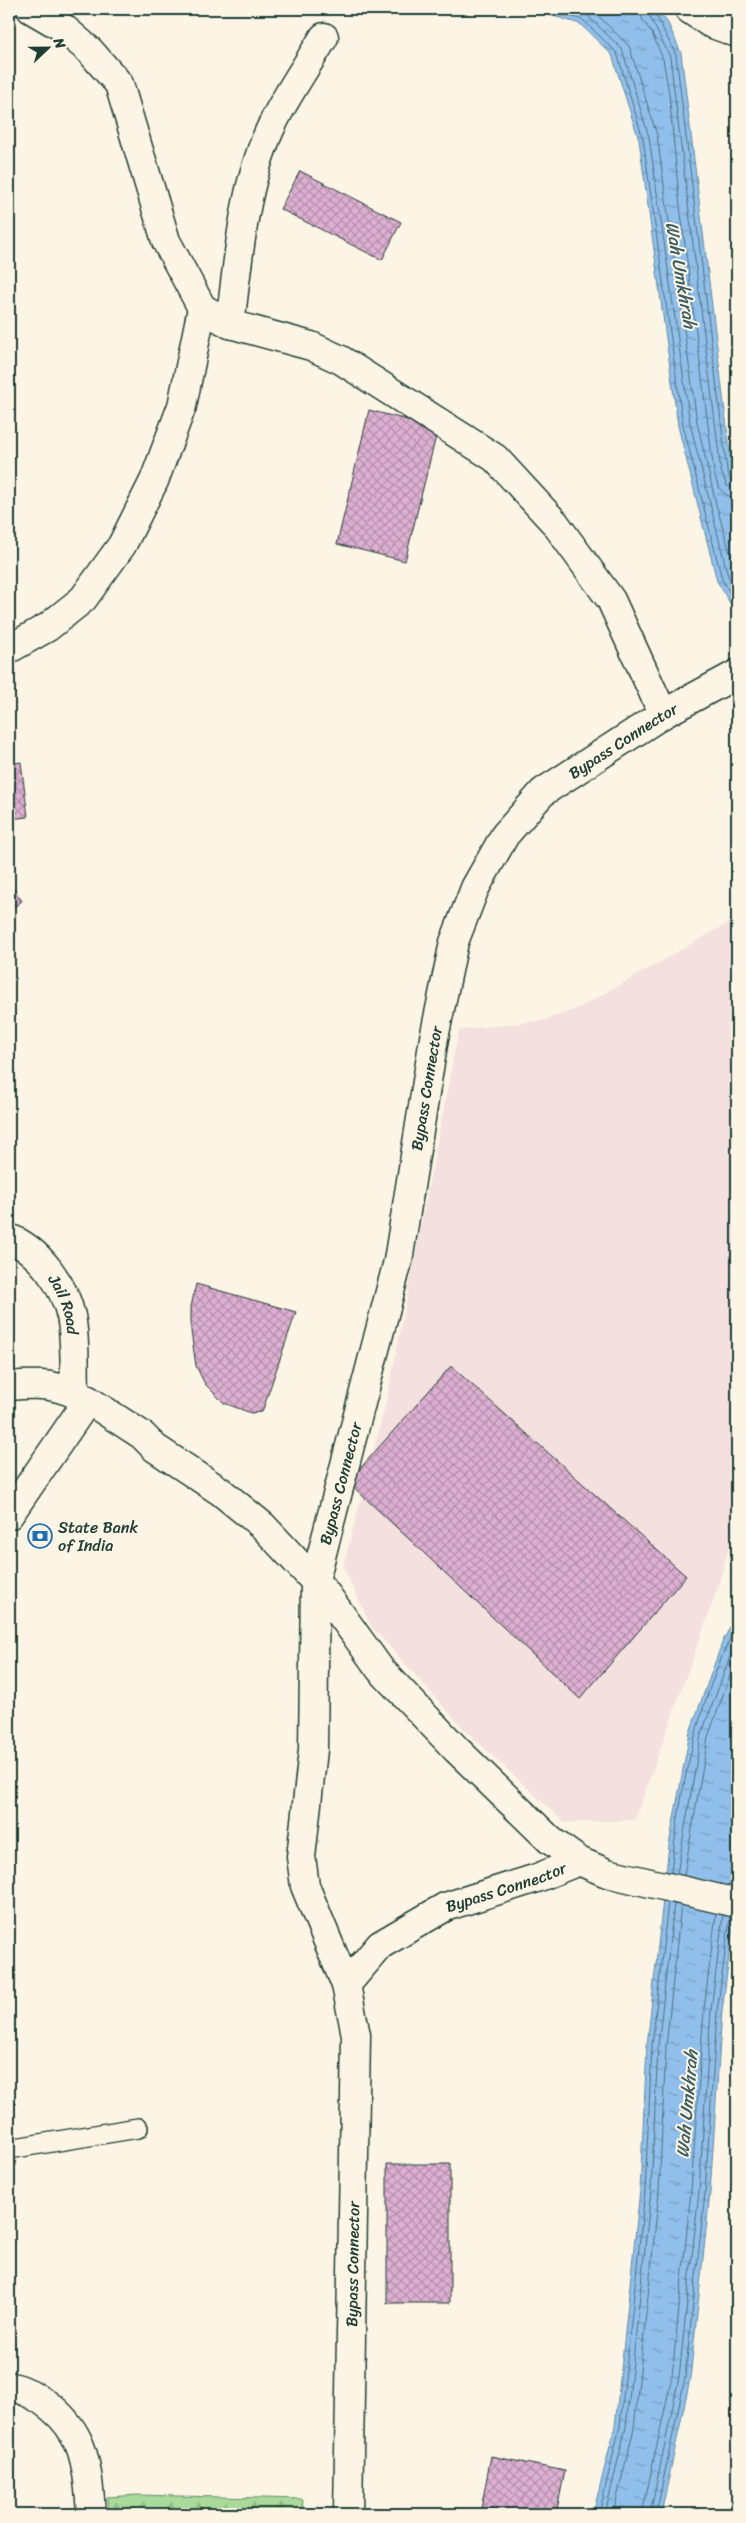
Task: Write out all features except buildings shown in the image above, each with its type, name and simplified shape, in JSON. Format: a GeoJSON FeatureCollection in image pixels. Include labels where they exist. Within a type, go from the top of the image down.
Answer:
{"type":"FeatureCollection","features":[{"type":"Feature","properties":{"kind":"street"},"geometry":{"type":"LineString","coordinates":[[31,9],[62,27],[90,51],[119,84],[166,241],[202,308],[230,324],[310,346],[341,360],[495,458],[555,523],[611,600],[664,714]]}},
{"type":"Feature","properties":{"kind":"street"},"geometry":{"type":"LineString","coordinates":[[689,9],[710,23],[737,33]]}},
{"type":"Feature","properties":{"kind":"street"},"geometry":{"type":"LineString","coordinates":[[230,324],[244,214],[258,160],[274,120],[324,37]]}},
{"type":"Feature","properties":{"kind":"street"},"geometry":{"type":"LineString","coordinates":[[9,649],[48,627],[83,599],[122,545],[154,481],[182,406],[202,308]]}},
{"type":"Feature","properties":{"kind":"street","name":"Bypass Connector"},"geometry":{"type":"LineString","coordinates":[[348,2514],[356,2035],[346,1985],[305,1886],[301,1857],[313,1750],[315,1580],[398,1261],[434,1038],[454,942],[475,888],[505,835],[543,792],[664,714],[737,674]]}},
{"type":"Feature","properties":{"kind":"street","name":"Jail Road"},"geometry":{"type":"LineString","coordinates":[[9,1238],[21,1243],[42,1263],[60,1286],[71,1317],[82,1397]]}},
{"type":"Feature","properties":{"kind":"street"},"geometry":{"type":"LineString","coordinates":[[9,1386],[35,1384],[66,1388],[142,1434],[155,1448],[220,1491],[263,1526],[315,1580]]}},
{"type":"Feature","properties":{"kind":"street"},"geometry":{"type":"LineString","coordinates":[[9,1515],[82,1397]]}},
{"type":"Feature","properties":{"kind":"street","name":"Bypass Connector"},"geometry":{"type":"LineString","coordinates":[[315,1580],[380,1669],[492,1785],[550,1840],[578,1861]]}},
{"type":"Feature","properties":{"kind":"street"},"geometry":{"type":"LineString","coordinates":[[578,1861],[607,1873],[737,1903]]}},
{"type":"Feature","properties":{"kind":"street","name":"Bypass Connector"},"geometry":{"type":"LineString","coordinates":[[346,1985],[380,1945],[444,1907],[537,1878],[578,1861]]}},
{"type":"Feature","properties":{"kind":"street"},"geometry":{"type":"LineString","coordinates":[[9,2386],[20,2389],[58,2411],[80,2446],[91,2514]]}},
{"type":"Feature","properties":{"kind":"lane"},"geometry":{"type":"LineString","coordinates":[[9,2149],[138,2128]]}},
{"type":"Feature","properties":{"kind":"shaded area"},"geometry":{"type":"Polygon","coordinates":[[[737,918],[737,1520],[715,1596],[635,1820],[565,1823],[464,1729],[371,1626],[343,1567],[387,1399],[459,1030],[545,1020],[579,1008],[737,918]]]}},
{"type":"Feature","properties":{"kind":"green space"},"geometry":{"type":"Polygon","coordinates":[[[137,2495],[303,2499],[302,2514],[108,2514],[107,2497],[137,2495]]]}},
{"type":"Feature","properties":{"kind":"water","name":"Wah Umkhrah"},"geometry":{"type":"Polygon","coordinates":[[[530,9],[657,9],[668,23],[681,53],[732,469],[737,486],[737,615],[717,581],[678,426],[639,140],[612,55],[580,24],[530,9]]]}},
{"type":"Feature","properties":{"kind":"water","name":"Wah Umkhrah"},"geometry":{"type":"Polygon","coordinates":[[[737,1613],[737,1896],[722,2011],[710,2193],[690,2379],[661,2514],[593,2514],[615,2426],[640,2190],[647,2045],[669,1845],[690,1732],[722,1643],[737,1613]]]}},
{"type":"Feature","properties":{"kind":"place","name":"State Bank of India"},"geometry":{"type":"Point","coordinates":[40,1536]}}]}
